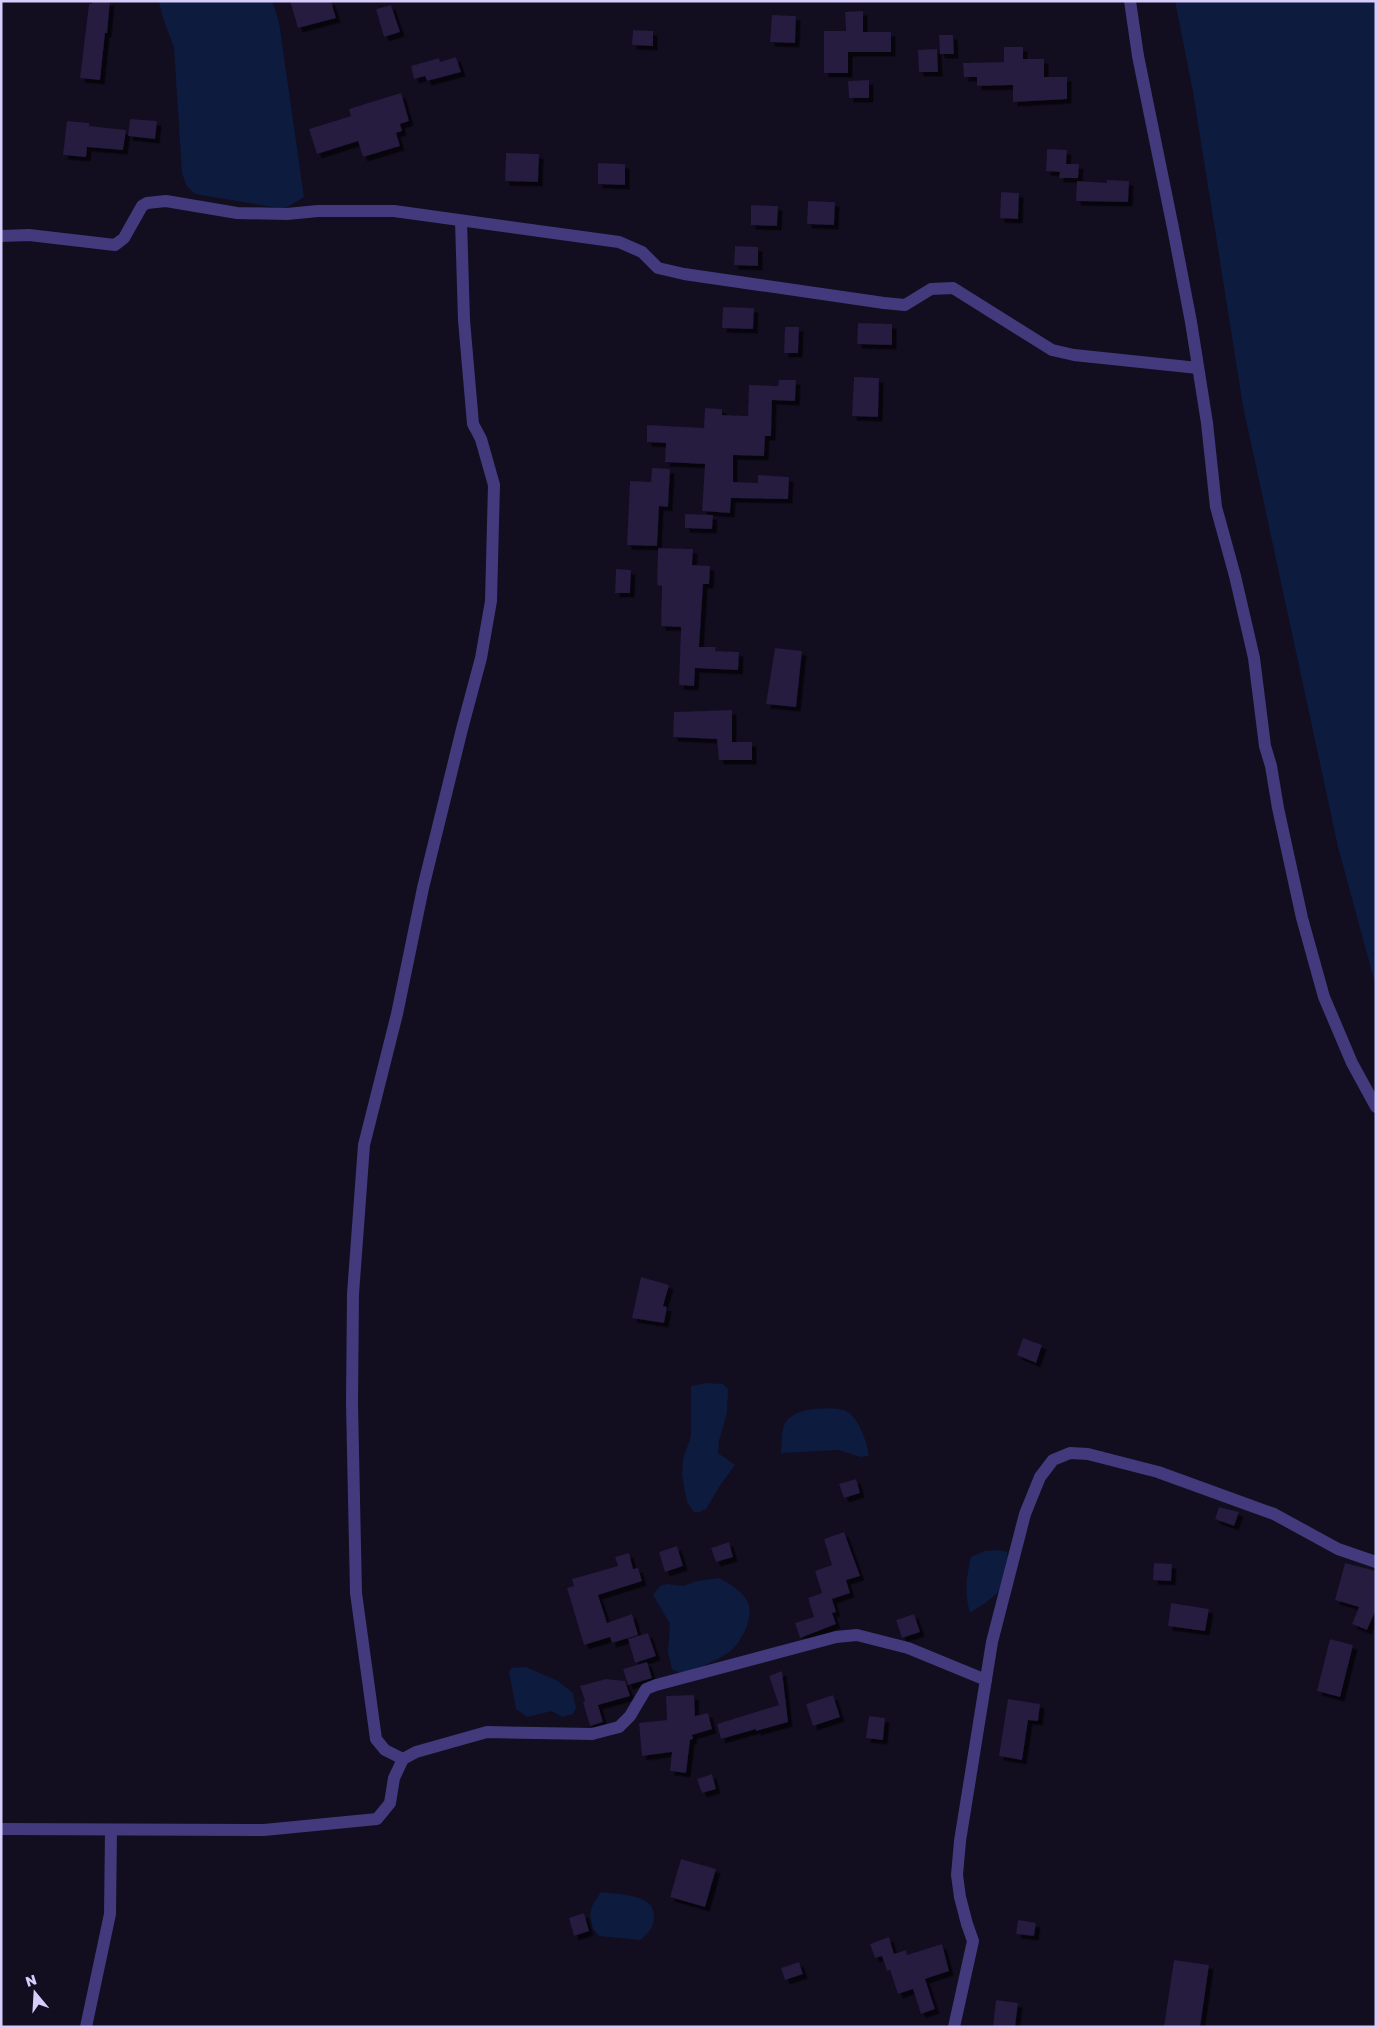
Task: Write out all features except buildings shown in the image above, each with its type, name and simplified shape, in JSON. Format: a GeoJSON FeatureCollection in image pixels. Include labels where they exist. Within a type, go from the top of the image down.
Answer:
{"type":"FeatureCollection","features":[{"type":"Feature","properties":{"kind":"street"},"geometry":{"type":"LineString","coordinates":[[1130,1],[1138,56],[1174,228],[1198,368],[1207,423],[1216,508],[1235,576],[1254,658],[1265,746],[1272,766],[1278,808],[1302,918],[1324,997],[1352,1063],[1376,1107]]}},
{"type":"Feature","properties":{"kind":"street"},"geometry":{"type":"LineString","coordinates":[[1,236],[29,235],[115,245],[124,238],[142,206],[146,203],[166,201],[237,213],[394,212],[619,242],[642,252],[658,268],[684,274],[884,303],[905,305],[931,290],[953,288],[1052,350],[1074,355],[1198,368]]}},
{"type":"Feature","properties":{"kind":"street"},"geometry":{"type":"LineString","coordinates":[[403,1759],[384,1750],[376,1739],[356,1593],[352,1404],[353,1294],[364,1146],[462,729],[481,658],[492,601],[494,485],[481,438],[473,424],[464,320],[461,221]]}},
{"type":"Feature","properties":{"kind":"street"},"geometry":{"type":"LineString","coordinates":[[954,2027],[973,1941],[962,1906],[957,1875],[960,1841],[992,1642],[1025,1514],[1040,1477],[1053,1460],[1070,1453],[1088,1454],[1158,1472],[1274,1514],[1338,1549],[1376,1562]]}},
{"type":"Feature","properties":{"kind":"street"},"geometry":{"type":"LineString","coordinates":[[1,1830],[264,1830],[377,1819],[390,1803],[394,1778],[403,1759],[416,1752],[486,1732],[592,1734],[619,1727],[630,1716],[646,1689],[836,1637],[857,1635],[908,1648],[986,1680]]}},
{"type":"Feature","properties":{"kind":"street"},"geometry":{"type":"LineString","coordinates":[[86,2027],[110,1914],[112,1830]]}},
{"type":"Feature","properties":{"kind":"water"},"geometry":{"type":"Polygon","coordinates":[[[272,1],[279,22],[304,197],[284,209],[195,194],[186,185],[182,173],[174,48],[163,18],[159,2],[272,1]]]}},
{"type":"Feature","properties":{"kind":"water"},"geometry":{"type":"Polygon","coordinates":[[[1175,1],[1376,1],[1376,987],[1338,847],[1243,406],[1193,92],[1175,1]]]}},
{"type":"Feature","properties":{"kind":"water"},"geometry":{"type":"Polygon","coordinates":[[[707,1383],[723,1384],[728,1389],[727,1413],[719,1441],[718,1453],[735,1465],[706,1509],[694,1512],[687,1502],[682,1475],[683,1459],[691,1436],[691,1386],[707,1383]]]}},
{"type":"Feature","properties":{"kind":"water"},"geometry":{"type":"Polygon","coordinates":[[[826,1408],[842,1409],[851,1414],[862,1431],[869,1456],[860,1457],[839,1450],[781,1453],[783,1429],[790,1418],[801,1412],[826,1408]]]}},
{"type":"Feature","properties":{"kind":"water"},"geometry":{"type":"Polygon","coordinates":[[[999,1550],[1007,1552],[1007,1569],[1002,1585],[993,1597],[970,1613],[966,1585],[971,1557],[984,1551],[999,1550]]]}},
{"type":"Feature","properties":{"kind":"water"},"geometry":{"type":"Polygon","coordinates":[[[719,1578],[731,1585],[746,1599],[750,1612],[746,1628],[738,1643],[728,1653],[682,1674],[672,1669],[668,1652],[670,1624],[653,1595],[660,1586],[667,1584],[683,1586],[697,1581],[719,1578]]]}},
{"type":"Feature","properties":{"kind":"water"},"geometry":{"type":"Polygon","coordinates":[[[526,1667],[558,1681],[573,1693],[576,1708],[573,1714],[562,1717],[552,1711],[527,1717],[516,1709],[509,1672],[511,1668],[526,1667]]]}},
{"type":"Feature","properties":{"kind":"water"},"geometry":{"type":"Polygon","coordinates":[[[601,1892],[635,1897],[649,1904],[653,1910],[654,1918],[653,1925],[648,1933],[640,1940],[599,1936],[593,1929],[590,1915],[592,1906],[601,1892]]]}}]}
